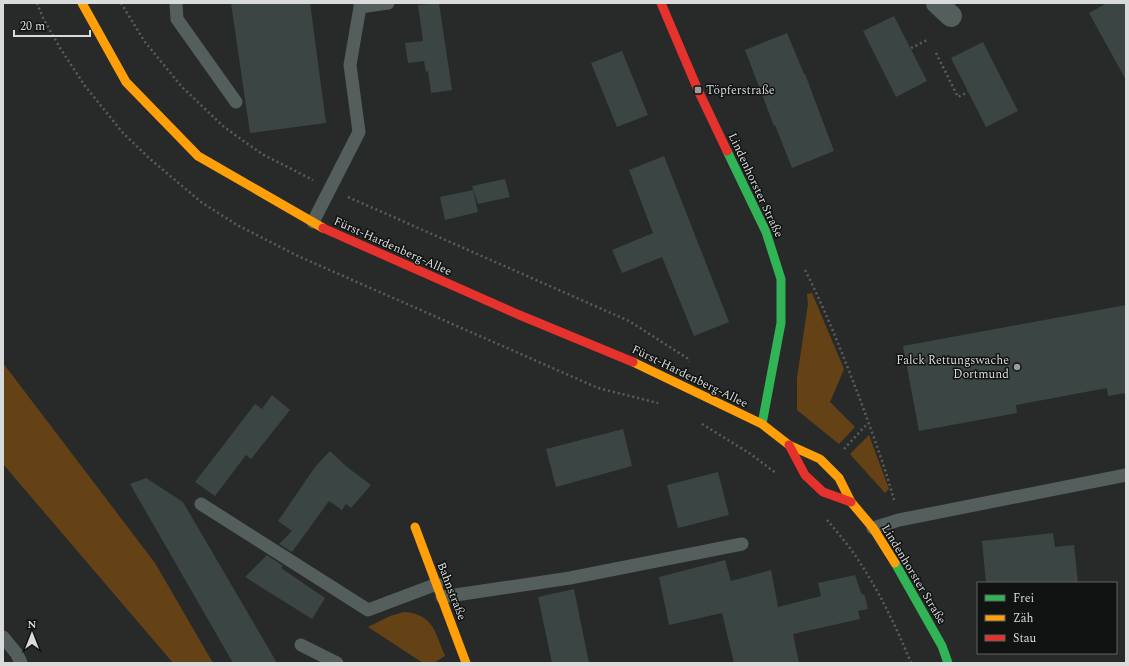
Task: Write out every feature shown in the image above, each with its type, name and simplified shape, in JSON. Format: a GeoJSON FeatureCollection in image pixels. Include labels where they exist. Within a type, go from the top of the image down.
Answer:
{"type":"FeatureCollection","features":[{"type":"Feature","properties":{"kind":"street","name":"Fürst-Hardenberg-Allee"},"geometry":{"type":"LineString","coordinates":[[82,3],[126,82],[198,156],[325,229],[460,289],[627,359],[762,424]]}},
{"type":"Feature","properties":{"kind":"street","name":"Lindenhorster Straße"},"geometry":{"type":"LineString","coordinates":[[661,3],[698,90],[766,232],[781,279],[781,323],[762,424],[789,445],[820,459],[839,478],[851,502],[873,528],[895,564],[942,646],[948,663]]}},
{"type":"Feature","properties":{"kind":"street","name":"Lindenhorster Straße"},"geometry":{"type":"LineString","coordinates":[[789,445],[805,475],[823,492],[851,502]]}},
{"type":"Feature","properties":{"kind":"street","name":"Bahnstraße"},"geometry":{"type":"LineString","coordinates":[[415,527],[466,663]]}},
{"type":"Feature","properties":{"kind":"lane"},"geometry":{"type":"LineString","coordinates":[[176,3],[177,19],[236,102]]}},
{"type":"Feature","properties":{"kind":"lane"},"geometry":{"type":"LineString","coordinates":[[313,222],[359,132],[350,65],[360,5],[388,3]]}},
{"type":"Feature","properties":{"kind":"lane"},"geometry":{"type":"LineString","coordinates":[[873,528],[899,520],[1126,475]]}},
{"type":"Feature","properties":{"kind":"lane"},"geometry":{"type":"LineString","coordinates":[[201,504],[368,610],[439,590],[570,578],[742,544]]}},
{"type":"Feature","properties":{"kind":"lane"},"geometry":{"type":"LineString","coordinates":[[3,637],[21,663]]}},
{"type":"Feature","properties":{"kind":"lane"},"geometry":{"type":"LineString","coordinates":[[301,645],[338,663]]}},
{"type":"Feature","properties":{"kind":"path"},"geometry":{"type":"LineString","coordinates":[[37,3],[43,18],[60,48],[85,86],[123,133],[149,158],[201,202],[237,225],[300,257],[598,388],[658,403]]}},
{"type":"Feature","properties":{"kind":"path"},"geometry":{"type":"LineString","coordinates":[[121,3],[145,42],[182,87],[224,127],[262,154],[330,189],[629,321],[687,358]]}},
{"type":"Feature","properties":{"kind":"path"},"geometry":{"type":"LineString","coordinates":[[911,48],[929,39]]}},
{"type":"Feature","properties":{"kind":"path"},"geometry":{"type":"LineString","coordinates":[[936,53],[958,97],[968,92]]}},
{"type":"Feature","properties":{"kind":"path"},"geometry":{"type":"LineString","coordinates":[[802,265],[819,296],[851,376],[892,493],[899,520]]}},
{"type":"Feature","properties":{"kind":"path"},"geometry":{"type":"LineString","coordinates":[[700,423],[748,453],[779,476]]}},
{"type":"Feature","properties":{"kind":"path"},"geometry":{"type":"LineString","coordinates":[[841,453],[868,423]]}},
{"type":"Feature","properties":{"kind":"path"},"geometry":{"type":"LineString","coordinates":[[822,515],[864,568],[881,597],[911,663]]}},
{"type":"Feature","properties":{"kind":"shaded area"},"geometry":{"type":"Polygon","coordinates":[[[812,293],[844,369],[830,402],[855,427],[839,444],[797,410],[797,378],[808,304],[807,294],[812,293]]]}},
{"type":"Feature","properties":{"kind":"shaded area"},"geometry":{"type":"Polygon","coordinates":[[[3,363],[155,563],[213,663],[173,663],[3,464],[3,363]]]}},
{"type":"Feature","properties":{"kind":"shaded area"},"geometry":{"type":"Polygon","coordinates":[[[869,435],[889,489],[885,493],[850,454],[869,435]]]}},
{"type":"Feature","properties":{"kind":"shaded area"},"geometry":{"type":"Polygon","coordinates":[[[404,612],[414,613],[427,620],[435,632],[445,656],[434,663],[423,663],[368,627],[390,616],[404,612]]]}},
{"type":"Feature","properties":{"kind":"building"},"geometry":{"type":"Polygon","coordinates":[[[231,3],[310,3],[326,123],[250,133],[231,3]]]}},
{"type":"Feature","properties":{"kind":"building"},"geometry":{"type":"Polygon","coordinates":[[[439,3],[452,90],[431,93],[428,71],[426,72],[424,61],[408,63],[405,43],[423,41],[418,5],[439,3]]]}},
{"type":"Feature","properties":{"kind":"building"},"geometry":{"type":"Polygon","coordinates":[[[1107,3],[1126,3],[1126,80],[1089,13],[1107,3]]]}},
{"type":"Feature","properties":{"kind":"building"},"geometry":{"type":"Polygon","coordinates":[[[894,16],[927,81],[896,97],[863,31],[894,16]]]}},
{"type":"Feature","properties":{"kind":"building"},"geometry":{"type":"Polygon","coordinates":[[[787,33],[805,74],[834,151],[792,168],[745,50],[787,33]]]}},
{"type":"Feature","properties":{"kind":"building"},"geometry":{"type":"Polygon","coordinates":[[[983,42],[1018,111],[986,127],[951,58],[983,42]]]}},
{"type":"Feature","properties":{"kind":"building"},"geometry":{"type":"Polygon","coordinates":[[[622,51],[648,115],[617,127],[591,63],[622,51]]]}},
{"type":"Feature","properties":{"kind":"building"},"geometry":{"type":"Polygon","coordinates":[[[664,156],[729,322],[694,336],[662,257],[622,273],[612,250],[653,233],[629,170],[664,156]]]}},
{"type":"Feature","properties":{"kind":"building"},"geometry":{"type":"Polygon","coordinates":[[[505,179],[510,197],[478,204],[472,186],[505,179]]]}},
{"type":"Feature","properties":{"kind":"building"},"geometry":{"type":"Polygon","coordinates":[[[473,190],[478,212],[445,220],[440,197],[473,190]]]}},
{"type":"Feature","properties":{"kind":"building","name":"Falck Rettungswache Dortmund"},"geometry":{"type":"Polygon","coordinates":[[[1126,305],[1126,393],[1108,396],[1107,388],[1016,405],[1017,413],[919,431],[903,346],[1126,305]]]}},
{"type":"Feature","properties":{"kind":"building"},"geometry":{"type":"Polygon","coordinates":[[[272,395],[290,410],[251,459],[246,455],[215,496],[195,482],[255,404],[262,409],[272,395]]]}},
{"type":"Feature","properties":{"kind":"building"},"geometry":{"type":"Polygon","coordinates":[[[623,429],[632,466],[556,487],[546,449],[623,429]]]}},
{"type":"Feature","properties":{"kind":"building"},"geometry":{"type":"Polygon","coordinates":[[[330,451],[347,467],[371,485],[351,508],[346,504],[342,510],[329,501],[292,552],[279,544],[292,531],[278,521],[315,467],[330,451]]]}},
{"type":"Feature","properties":{"kind":"building"},"geometry":{"type":"Polygon","coordinates":[[[718,472],[729,515],[678,528],[667,485],[718,472]]]}},
{"type":"Feature","properties":{"kind":"building"},"geometry":{"type":"Polygon","coordinates":[[[146,478],[183,502],[277,663],[233,663],[130,484],[146,478]]]}},
{"type":"Feature","properties":{"kind":"building"},"geometry":{"type":"Polygon","coordinates":[[[1053,533],[1055,547],[1074,545],[1078,582],[986,582],[982,541],[1053,533]]]}},
{"type":"Feature","properties":{"kind":"building"},"geometry":{"type":"Polygon","coordinates":[[[267,555],[283,566],[281,568],[325,598],[312,619],[245,577],[267,555]]]}},
{"type":"Feature","properties":{"kind":"building"},"geometry":{"type":"Polygon","coordinates":[[[725,560],[731,581],[771,570],[778,607],[821,596],[818,583],[855,575],[861,593],[865,596],[868,609],[858,611],[860,619],[793,634],[799,663],[734,663],[722,613],[669,625],[659,577],[725,560]]]}},
{"type":"Feature","properties":{"kind":"building"},"geometry":{"type":"Polygon","coordinates":[[[574,589],[589,663],[552,663],[538,597],[574,589]]]}},
{"type":"Feature","properties":{"kind":"traffic: fast"},"geometry":{"type":"LineString","coordinates":[[727,151],[766,232],[781,279],[781,323],[762,424]]}},
{"type":"Feature","properties":{"kind":"traffic: fast"},"geometry":{"type":"LineString","coordinates":[[895,563],[942,646],[948,663]]}},
{"type":"Feature","properties":{"kind":"traffic: slow"},"geometry":{"type":"LineString","coordinates":[[82,3],[126,82],[198,156],[323,228]]}},
{"type":"Feature","properties":{"kind":"traffic: slow"},"geometry":{"type":"LineString","coordinates":[[633,362],[762,424],[789,445],[820,459],[839,478],[851,502],[873,528],[895,563]]}},
{"type":"Feature","properties":{"kind":"traffic: slow"},"geometry":{"type":"LineString","coordinates":[[415,527],[466,663]]}},
{"type":"Feature","properties":{"kind":"traffic: jam"},"geometry":{"type":"LineString","coordinates":[[661,3],[698,90],[727,151]]}},
{"type":"Feature","properties":{"kind":"traffic: jam"},"geometry":{"type":"LineString","coordinates":[[323,228],[517,314],[633,362]]}},
{"type":"Feature","properties":{"kind":"traffic: jam"},"geometry":{"type":"LineString","coordinates":[[789,445],[805,475],[823,492],[851,502]]}},
{"type":"Feature","properties":{"kind":"place","name":"Töpferstraße"},"geometry":{"type":"Point","coordinates":[698,90]}},
{"type":"Feature","properties":{"kind":"place","name":"Falck Rettungswache Dortmund"},"geometry":{"type":"Point","coordinates":[1017,367]}}]}
